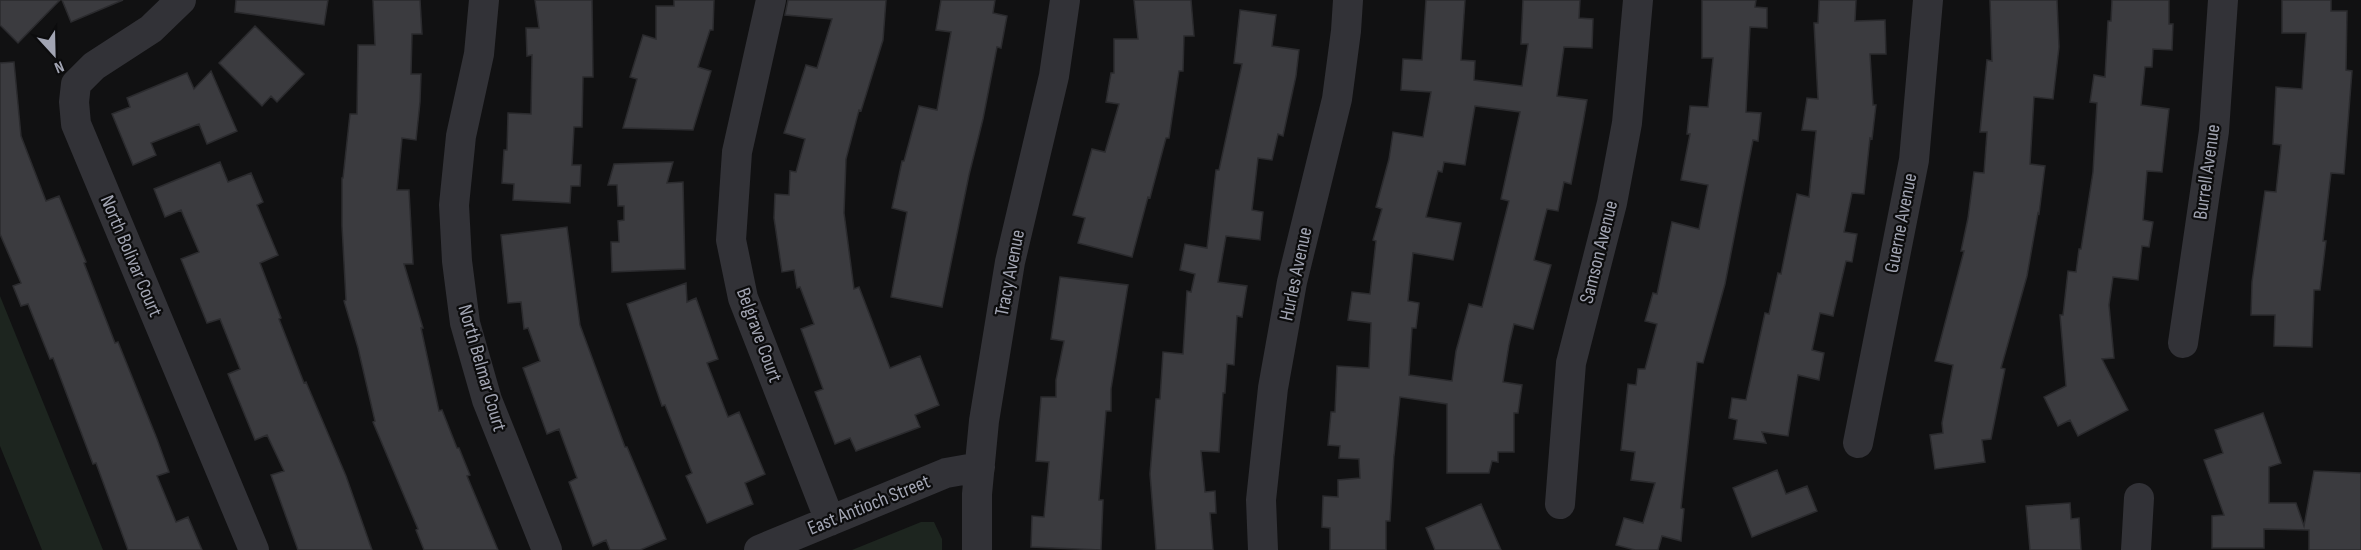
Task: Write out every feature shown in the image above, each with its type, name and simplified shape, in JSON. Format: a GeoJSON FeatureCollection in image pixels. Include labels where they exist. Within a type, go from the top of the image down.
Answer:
{"type":"FeatureCollection","features":[{"type":"Feature","properties":{"kind":"street","name":"North Bolivar Court"},"geometry":{"type":"LineString","coordinates":[[182,0],[151,29],[94,66],[76,84],[74,102],[76,124],[254,550]]}},
{"type":"Feature","properties":{"kind":"street","name":"North Belmar Court"},"geometry":{"type":"LineString","coordinates":[[484,0],[479,54],[461,136],[454,205],[457,261],[465,323],[487,400],[547,550]]}},
{"type":"Feature","properties":{"kind":"street","name":"Belgrave Court"},"geometry":{"type":"LineString","coordinates":[[771,0],[737,152],[731,240],[743,298],[830,521]]}},
{"type":"Feature","properties":{"kind":"street","name":"Tracy Avenue"},"geometry":{"type":"LineString","coordinates":[[977,550],[984,420],[1010,262],[1054,76],[1065,0]]}},
{"type":"Feature","properties":{"kind":"street","name":"Hurles Avenue"},"geometry":{"type":"LineString","coordinates":[[1263,550],[1261,500],[1273,388],[1292,282],[1337,99],[1348,0]]}},
{"type":"Feature","properties":{"kind":"street","name":"Samson Avenue"},"geometry":{"type":"LineString","coordinates":[[1560,504],[1571,363],[1616,181],[1627,123],[1638,0]]}},
{"type":"Feature","properties":{"kind":"street","name":"Guerne Avenue"},"geometry":{"type":"LineString","coordinates":[[1858,443],[1914,160],[1928,0]]}},
{"type":"Feature","properties":{"kind":"street","name":"Burrell Avenue"},"geometry":{"type":"LineString","coordinates":[[2183,343],[2214,131],[2223,0]]}},
{"type":"Feature","properties":{"kind":"street","name":"East Antioch Street"},"geometry":{"type":"LineString","coordinates":[[759,550],[946,473],[980,467]]}},
{"type":"Feature","properties":{"kind":"street"},"geometry":{"type":"LineString","coordinates":[[2136,550],[2139,498]]}},
{"type":"Feature","properties":{"kind":"shaded area"},"geometry":{"type":"Polygon","coordinates":[[[0,296],[103,550],[42,550],[0,446],[0,296]]]}},
{"type":"Feature","properties":{"kind":"shaded area"},"geometry":{"type":"Polygon","coordinates":[[[921,522],[934,522],[942,539],[942,550],[852,550],[921,522]]]}},
{"type":"Feature","properties":{"kind":"building"},"geometry":{"type":"Polygon","coordinates":[[[0,0],[60,0],[18,43],[0,25],[0,0]]]}},
{"type":"Feature","properties":{"kind":"building"},"geometry":{"type":"Polygon","coordinates":[[[62,0],[123,0],[71,22],[62,0]]]}},
{"type":"Feature","properties":{"kind":"building"},"geometry":{"type":"Polygon","coordinates":[[[236,0],[328,0],[324,25],[235,12],[236,0]]]}},
{"type":"Feature","properties":{"kind":"building"},"geometry":{"type":"Polygon","coordinates":[[[373,0],[420,0],[422,34],[412,34],[411,74],[421,74],[416,140],[402,138],[397,190],[409,190],[413,264],[404,264],[423,328],[421,328],[439,411],[442,410],[457,448],[459,448],[470,475],[467,476],[498,550],[424,550],[416,530],[418,529],[373,422],[375,421],[358,348],[344,301],[346,300],[342,178],[350,114],[357,114],[358,45],[375,45],[373,0]]]}},
{"type":"Feature","properties":{"kind":"building"},"geometry":{"type":"Polygon","coordinates":[[[535,0],[592,0],[593,77],[583,77],[582,127],[574,127],[572,165],[581,165],[580,186],[571,186],[570,203],[513,200],[514,184],[502,183],[504,150],[507,150],[508,113],[531,114],[532,55],[527,56],[526,28],[539,28],[535,0]]]}},
{"type":"Feature","properties":{"kind":"building"},"geometry":{"type":"Polygon","coordinates":[[[674,0],[714,0],[713,30],[710,30],[698,67],[711,71],[693,130],[623,128],[637,79],[630,77],[643,35],[656,39],[656,6],[674,6],[674,0]]]}},
{"type":"Feature","properties":{"kind":"building"},"geometry":{"type":"Polygon","coordinates":[[[788,0],[886,0],[883,40],[861,111],[859,110],[846,159],[844,213],[854,289],[859,287],[890,368],[920,356],[939,405],[915,415],[920,427],[856,451],[850,438],[835,444],[815,392],[823,389],[801,329],[814,324],[800,287],[797,288],[794,270],[782,272],[774,218],[775,194],[789,195],[790,171],[796,172],[805,139],[784,133],[806,65],[817,68],[832,19],[785,15],[788,0]]]}},
{"type":"Feature","properties":{"kind":"building"},"geometry":{"type":"Polygon","coordinates":[[[941,0],[995,0],[993,13],[1007,16],[1001,48],[997,47],[942,307],[891,297],[907,212],[892,208],[902,161],[904,161],[919,106],[937,110],[951,32],[936,30],[941,0]]]}},
{"type":"Feature","properties":{"kind":"building"},"geometry":{"type":"Polygon","coordinates":[[[1134,0],[1191,0],[1194,36],[1184,36],[1183,71],[1179,71],[1169,138],[1166,138],[1132,257],[1078,243],[1085,218],[1073,215],[1092,149],[1105,152],[1119,104],[1106,102],[1111,73],[1114,73],[1114,39],[1138,39],[1134,0]]]}},
{"type":"Feature","properties":{"kind":"building"},"geometry":{"type":"Polygon","coordinates":[[[1426,0],[1465,0],[1461,60],[1475,61],[1474,80],[1522,86],[1528,44],[1521,44],[1523,0],[1580,0],[1579,18],[1593,19],[1592,48],[1564,47],[1557,96],[1587,100],[1583,123],[1571,184],[1564,182],[1558,211],[1547,209],[1534,260],[1551,265],[1533,329],[1514,324],[1509,345],[1503,382],[1522,385],[1518,413],[1514,413],[1514,452],[1498,452],[1498,462],[1492,461],[1489,473],[1447,473],[1447,404],[1400,397],[1390,521],[1386,521],[1386,550],[1330,550],[1330,528],[1322,527],[1323,496],[1338,497],[1338,480],[1360,478],[1359,459],[1339,458],[1340,446],[1328,445],[1331,412],[1335,412],[1337,366],[1369,368],[1371,323],[1348,320],[1352,292],[1370,294],[1376,241],[1373,240],[1382,209],[1376,207],[1389,159],[1393,132],[1423,137],[1431,92],[1401,90],[1403,59],[1422,60],[1426,0]],[[1475,106],[1465,165],[1444,162],[1442,172],[1438,171],[1426,217],[1461,223],[1453,260],[1413,253],[1408,301],[1419,303],[1416,328],[1412,328],[1409,375],[1452,381],[1456,351],[1469,304],[1482,307],[1509,201],[1501,199],[1520,112],[1475,106]]]}},
{"type":"Feature","properties":{"kind":"building"},"geometry":{"type":"Polygon","coordinates":[[[1702,0],[1756,0],[1755,7],[1767,8],[1767,28],[1750,27],[1746,112],[1761,113],[1758,141],[1753,140],[1725,284],[1703,363],[1697,362],[1681,508],[1684,509],[1681,541],[1662,536],[1658,550],[1635,550],[1616,545],[1624,518],[1643,523],[1655,483],[1631,480],[1635,452],[1621,450],[1628,384],[1636,385],[1638,369],[1645,369],[1657,324],[1645,321],[1653,293],[1657,294],[1672,222],[1699,229],[1708,185],[1681,180],[1690,134],[1687,134],[1690,106],[1708,107],[1713,58],[1702,58],[1702,0]]]}},
{"type":"Feature","properties":{"kind":"building"},"geometry":{"type":"Polygon","coordinates":[[[1819,0],[1856,0],[1855,21],[1885,20],[1886,54],[1870,54],[1873,105],[1876,105],[1864,194],[1852,193],[1844,232],[1857,234],[1852,262],[1846,261],[1833,316],[1820,313],[1812,350],[1824,353],[1819,380],[1798,375],[1788,436],[1762,432],[1766,443],[1734,439],[1737,420],[1729,418],[1732,398],[1746,400],[1765,313],[1769,314],[1778,273],[1781,274],[1797,194],[1809,197],[1816,131],[1802,130],[1807,98],[1818,99],[1814,23],[1818,23],[1819,0]]]}},
{"type":"Feature","properties":{"kind":"building"},"geometry":{"type":"Polygon","coordinates":[[[1990,0],[2057,0],[2059,47],[2053,99],[2034,97],[2030,164],[2045,166],[2039,214],[2027,276],[2001,368],[2005,369],[1991,439],[1982,440],[1985,462],[1935,469],[1930,435],[1943,433],[1942,423],[1953,365],[1935,361],[1964,251],[1961,251],[1974,172],[1984,173],[1987,132],[1980,132],[1987,60],[1992,61],[1990,0]]]}},
{"type":"Feature","properties":{"kind":"building"},"geometry":{"type":"Polygon","coordinates":[[[2112,0],[2169,0],[2169,24],[2173,24],[2172,50],[2153,49],[2152,67],[2145,67],[2141,105],[2169,109],[2162,172],[2147,171],[2143,220],[2153,222],[2149,247],[2142,246],[2138,280],[2113,277],[2109,305],[2114,358],[2102,359],[2128,410],[2078,436],[2070,420],[2058,426],[2044,397],[2066,386],[2060,315],[2063,315],[2068,271],[2076,272],[2079,249],[2081,249],[2093,172],[2097,103],[2090,102],[2094,75],[2105,77],[2108,21],[2111,21],[2112,0]]]}},
{"type":"Feature","properties":{"kind":"building"},"geometry":{"type":"Polygon","coordinates":[[[2282,0],[2331,0],[2331,11],[2347,11],[2346,70],[2352,71],[2344,174],[2331,173],[2320,290],[2314,290],[2312,347],[2274,346],[2275,315],[2251,315],[2252,282],[2265,191],[2276,192],[2281,145],[2273,144],[2276,87],[2302,89],[2306,33],[2282,33],[2282,0]]]}},
{"type":"Feature","properties":{"kind":"building"},"geometry":{"type":"Polygon","coordinates":[[[1240,10],[1276,15],[1272,46],[1299,50],[1296,76],[1283,136],[1278,134],[1272,160],[1258,158],[1252,210],[1263,212],[1260,240],[1226,236],[1218,282],[1247,286],[1242,317],[1237,316],[1234,365],[1227,364],[1219,452],[1201,451],[1205,492],[1215,491],[1216,513],[1210,513],[1213,550],[1156,550],[1150,474],[1156,399],[1160,399],[1163,352],[1183,354],[1187,291],[1191,292],[1195,274],[1180,270],[1185,244],[1207,248],[1216,170],[1219,170],[1242,64],[1234,63],[1240,10]]]}},
{"type":"Feature","properties":{"kind":"building"},"geometry":{"type":"Polygon","coordinates":[[[255,26],[304,74],[277,102],[271,96],[262,106],[219,63],[255,26]]]}},
{"type":"Feature","properties":{"kind":"building"},"geometry":{"type":"Polygon","coordinates":[[[14,62],[21,136],[46,201],[59,196],[115,343],[118,342],[169,472],[157,476],[176,522],[188,517],[202,550],[128,550],[96,463],[93,464],[53,358],[50,359],[28,304],[21,306],[13,286],[21,283],[0,234],[0,63],[14,62]]]}},
{"type":"Feature","properties":{"kind":"building"},"geometry":{"type":"Polygon","coordinates":[[[211,71],[237,131],[207,144],[199,124],[151,143],[156,155],[133,165],[112,114],[130,107],[127,98],[187,73],[194,89],[211,71]]]}},
{"type":"Feature","properties":{"kind":"building"},"geometry":{"type":"Polygon","coordinates":[[[220,162],[228,182],[251,173],[263,202],[257,205],[278,255],[260,263],[304,383],[306,382],[346,476],[372,550],[298,550],[271,475],[284,471],[267,435],[255,440],[228,374],[240,369],[220,319],[207,323],[181,259],[199,252],[181,210],[165,217],[154,189],[220,162]]]}},
{"type":"Feature","properties":{"kind":"building"},"geometry":{"type":"Polygon","coordinates":[[[673,162],[667,183],[683,182],[685,269],[612,272],[611,242],[619,242],[618,221],[624,220],[624,206],[618,206],[617,185],[608,185],[614,164],[673,162]]]}},
{"type":"Feature","properties":{"kind":"building"},"geometry":{"type":"Polygon","coordinates":[[[567,227],[580,325],[625,447],[627,447],[666,539],[640,550],[610,550],[606,540],[593,546],[569,482],[577,478],[559,429],[547,434],[523,368],[540,361],[528,328],[524,329],[521,302],[508,303],[501,235],[567,227]]]}},
{"type":"Feature","properties":{"kind":"building"},"geometry":{"type":"Polygon","coordinates":[[[1060,277],[1128,285],[1111,389],[1111,411],[1106,411],[1099,500],[1103,500],[1101,550],[1031,547],[1032,516],[1044,517],[1049,462],[1036,461],[1041,397],[1056,397],[1056,380],[1064,341],[1051,339],[1060,277]]]}},
{"type":"Feature","properties":{"kind":"building"},"geometry":{"type":"Polygon","coordinates":[[[686,283],[687,302],[696,298],[718,359],[707,363],[728,417],[739,412],[765,474],[745,483],[753,504],[707,523],[686,476],[692,473],[665,405],[662,406],[627,304],[686,283]]]}},
{"type":"Feature","properties":{"kind":"building"},"geometry":{"type":"Polygon","coordinates":[[[2263,413],[2281,463],[2269,467],[2269,503],[2296,503],[2304,526],[2314,471],[2361,473],[2361,550],[2309,550],[2309,530],[2264,529],[2264,548],[2212,548],[2212,516],[2224,515],[2204,460],[2223,453],[2215,430],[2263,413]]]}},
{"type":"Feature","properties":{"kind":"building"},"geometry":{"type":"Polygon","coordinates":[[[1777,470],[1786,494],[1807,486],[1817,511],[1752,537],[1733,488],[1777,470]]]}},
{"type":"Feature","properties":{"kind":"building"},"geometry":{"type":"Polygon","coordinates":[[[2070,503],[2071,519],[2079,518],[2081,550],[2030,550],[2026,506],[2070,503]]]}},
{"type":"Feature","properties":{"kind":"building"},"geometry":{"type":"Polygon","coordinates":[[[1481,504],[1501,550],[1435,550],[1426,528],[1481,504]]]}}]}
